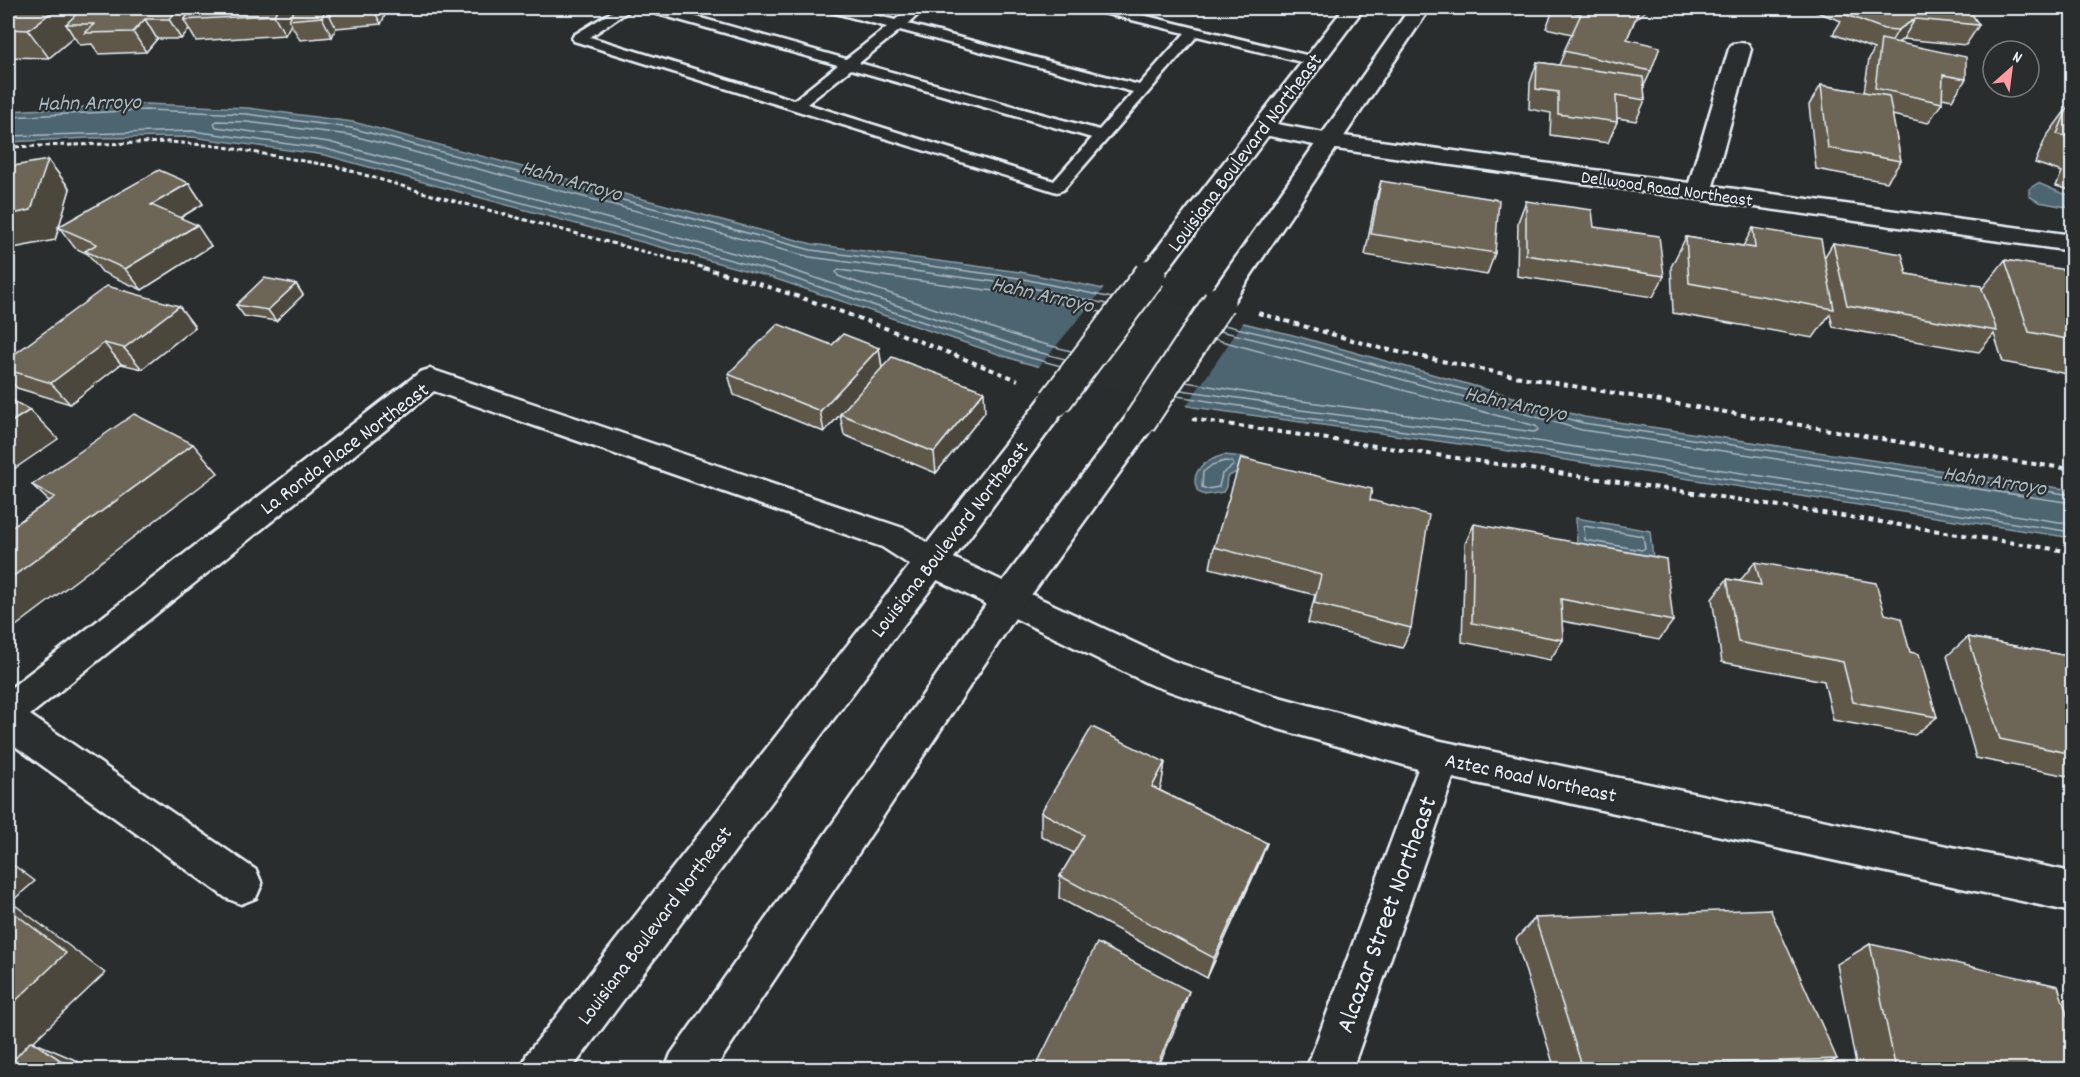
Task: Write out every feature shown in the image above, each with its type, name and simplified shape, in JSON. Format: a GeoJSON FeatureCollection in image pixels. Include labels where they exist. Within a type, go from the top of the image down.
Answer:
{"type":"FeatureCollection","features":[{"type":"Feature","properties":{"kind":"street","name":"Louisiana Boulevard Northeast"},"geometry":{"type":"LineString","coordinates":[[543,1070],[1354,8]]}},
{"type":"Feature","properties":{"kind":"street"},"geometry":{"type":"LineString","coordinates":[[687,1070],[1009,599],[1140,421],[1420,8]]}},
{"type":"Feature","properties":{"kind":"street"},"geometry":{"type":"LineString","coordinates":[[1699,192],[1740,49]]}},
{"type":"Feature","properties":{"kind":"street","name":"Dellwood Road Northeast"},"geometry":{"type":"LineString","coordinates":[[1262,128],[1329,141],[2073,243]]}},
{"type":"Feature","properties":{"kind":"street","name":"La Ronda Place Northeast"},"geometry":{"type":"LineString","coordinates":[[8,711],[430,379],[894,538],[931,562]]}},
{"type":"Feature","properties":{"kind":"street","name":"Aztec Road Northeast"},"geometry":{"type":"LineString","coordinates":[[931,562],[1162,673],[1275,712],[1441,758],[2073,892]]}},
{"type":"Feature","properties":{"kind":"street"},"geometry":{"type":"LineString","coordinates":[[8,720],[241,884]]}},
{"type":"Feature","properties":{"kind":"street","name":"Alcazar Street Northeast"},"geometry":{"type":"LineString","coordinates":[[1329,1070],[1441,758]]}},
{"type":"Feature","properties":{"kind":"lane"},"geometry":{"type":"LineString","coordinates":[[626,8],[579,38],[1057,187],[1194,31]]}},
{"type":"Feature","properties":{"kind":"lane"},"geometry":{"type":"LineString","coordinates":[[652,8],[1102,136]]}},
{"type":"Feature","properties":{"kind":"lane"},"geometry":{"type":"LineString","coordinates":[[833,8],[1142,90]]}},
{"type":"Feature","properties":{"kind":"lane"},"geometry":{"type":"LineString","coordinates":[[796,106],[919,8]]}},
{"type":"Feature","properties":{"kind":"lane"},"geometry":{"type":"LineString","coordinates":[[1100,8],[1313,61]]}},
{"type":"Feature","properties":{"kind":"path"},"geometry":{"type":"LineString","coordinates":[[1254,312],[1380,348],[1509,375],[2005,460],[2073,469]]}},
{"type":"Feature","properties":{"kind":"water","name":"Hahn Arroyo"},"geometry":{"type":"Polygon","coordinates":[[[146,104],[248,108],[353,122],[812,244],[1020,272],[1094,287],[1293,335],[1584,417],[2072,490],[2072,538],[1495,449],[1193,407],[1022,362],[773,278],[325,155],[192,137],[8,142],[8,111],[146,104]]]}},
{"type":"Feature","properties":{"kind":"water"},"geometry":{"type":"Polygon","coordinates":[[[2038,183],[2072,195],[2072,208],[2039,202],[2029,196],[2029,189],[2038,183]]]}},
{"type":"Feature","properties":{"kind":"water"},"geometry":{"type":"Polygon","coordinates":[[[1224,455],[1243,457],[1256,462],[1227,477],[1223,492],[1205,495],[1198,492],[1195,478],[1197,472],[1205,463],[1224,455]]]}},
{"type":"Feature","properties":{"kind":"water"},"geometry":{"type":"Polygon","coordinates":[[[1576,518],[1650,531],[1653,558],[1577,544],[1576,518]]]}},
{"type":"Feature","properties":{"kind":"pier"},"geometry":{"type":"Polygon","coordinates":[[[1105,287],[1245,320],[1185,408],[1037,369],[1105,287]]]}},
{"type":"Feature","properties":{"kind":"building"},"geometry":{"type":"Polygon","coordinates":[[[8,8],[57,8],[28,30],[8,29],[8,8]]]}},
{"type":"Feature","properties":{"kind":"building"},"geometry":{"type":"Polygon","coordinates":[[[83,8],[179,8],[169,19],[145,19],[133,32],[85,33],[94,24],[66,24],[83,8]]]}},
{"type":"Feature","properties":{"kind":"building"},"geometry":{"type":"Polygon","coordinates":[[[193,8],[278,8],[274,15],[184,20],[193,8]]]}},
{"type":"Feature","properties":{"kind":"building"},"geometry":{"type":"Polygon","coordinates":[[[295,8],[326,8],[322,17],[289,20],[295,8]]]}},
{"type":"Feature","properties":{"kind":"building"},"geometry":{"type":"Polygon","coordinates":[[[1553,8],[1616,8],[1638,12],[1627,39],[1660,47],[1651,71],[1564,51],[1581,14],[1553,8]]]}},
{"type":"Feature","properties":{"kind":"building"},"geometry":{"type":"Polygon","coordinates":[[[1854,8],[1968,8],[1979,25],[1915,19],[1898,30],[1884,29],[1844,14],[1854,8]]]}},
{"type":"Feature","properties":{"kind":"building"},"geometry":{"type":"Polygon","coordinates":[[[1881,39],[1966,57],[1966,79],[1943,75],[1942,103],[1875,88],[1881,39]]]}},
{"type":"Feature","properties":{"kind":"building"},"geometry":{"type":"Polygon","coordinates":[[[1537,62],[1643,77],[1645,100],[1616,95],[1617,122],[1558,114],[1558,92],[1536,89],[1537,62]]]}},
{"type":"Feature","properties":{"kind":"building"},"geometry":{"type":"Polygon","coordinates":[[[1821,85],[1889,96],[1901,161],[1828,148],[1821,85]]]}},
{"type":"Feature","properties":{"kind":"building"},"geometry":{"type":"Polygon","coordinates":[[[2068,107],[2073,109],[2073,138],[2057,134],[2068,107]]]}},
{"type":"Feature","properties":{"kind":"building"},"geometry":{"type":"Polygon","coordinates":[[[48,160],[31,210],[8,215],[8,167],[48,160]]]}},
{"type":"Feature","properties":{"kind":"building"},"geometry":{"type":"Polygon","coordinates":[[[159,170],[189,183],[151,205],[197,225],[125,269],[85,251],[97,244],[58,227],[159,170]]]}},
{"type":"Feature","properties":{"kind":"building"},"geometry":{"type":"Polygon","coordinates":[[[1381,181],[1499,200],[1495,253],[1371,234],[1381,181]]]}},
{"type":"Feature","properties":{"kind":"building"},"geometry":{"type":"Polygon","coordinates":[[[1526,201],[1592,210],[1594,227],[1659,236],[1664,276],[1526,255],[1526,201]]]}},
{"type":"Feature","properties":{"kind":"building"},"geometry":{"type":"Polygon","coordinates":[[[1753,228],[1821,239],[1834,309],[1689,283],[1686,237],[1755,248],[1753,228]]]}},
{"type":"Feature","properties":{"kind":"building"},"geometry":{"type":"Polygon","coordinates":[[[1833,243],[1902,254],[1907,274],[1981,286],[1997,331],[1847,305],[1833,243]]]}},
{"type":"Feature","properties":{"kind":"building"},"geometry":{"type":"Polygon","coordinates":[[[2005,260],[2072,271],[2073,340],[2029,332],[2005,260]]]}},
{"type":"Feature","properties":{"kind":"building"},"geometry":{"type":"Polygon","coordinates":[[[264,278],[296,284],[268,310],[236,305],[264,278]]]}},
{"type":"Feature","properties":{"kind":"building"},"geometry":{"type":"Polygon","coordinates":[[[107,286],[179,306],[124,348],[104,343],[51,383],[8,370],[8,359],[107,286]]]}},
{"type":"Feature","properties":{"kind":"building"},"geometry":{"type":"Polygon","coordinates":[[[778,324],[832,345],[843,334],[879,348],[820,411],[728,374],[778,324]]]}},
{"type":"Feature","properties":{"kind":"building"},"geometry":{"type":"Polygon","coordinates":[[[892,357],[984,391],[934,452],[840,414],[892,357]]]}},
{"type":"Feature","properties":{"kind":"building"},"geometry":{"type":"Polygon","coordinates":[[[8,398],[30,410],[8,424],[8,398]]]}},
{"type":"Feature","properties":{"kind":"building"},"geometry":{"type":"Polygon","coordinates":[[[134,414],[193,444],[8,580],[8,522],[13,526],[55,497],[32,485],[134,414]]]}},
{"type":"Feature","properties":{"kind":"building"},"geometry":{"type":"Polygon","coordinates":[[[1241,458],[1372,489],[1370,500],[1429,515],[1411,628],[1314,603],[1321,575],[1214,547],[1241,458]]]}},
{"type":"Feature","properties":{"kind":"building"},"geometry":{"type":"Polygon","coordinates":[[[1474,524],[1666,559],[1673,621],[1561,599],[1563,640],[1472,623],[1474,524]]]}},
{"type":"Feature","properties":{"kind":"building"},"geometry":{"type":"Polygon","coordinates":[[[1755,562],[1876,583],[1885,614],[1901,618],[1910,652],[1919,654],[1937,717],[1853,702],[1843,662],[1738,642],[1727,579],[1761,585],[1755,562]]]}},
{"type":"Feature","properties":{"kind":"building"},"geometry":{"type":"Polygon","coordinates":[[[1968,637],[2073,657],[2073,754],[2000,739],[1968,637]]]}},
{"type":"Feature","properties":{"kind":"building"},"geometry":{"type":"Polygon","coordinates":[[[1092,727],[1165,762],[1152,787],[1267,843],[1214,958],[1060,876],[1084,835],[1041,812],[1092,727]]]}},
{"type":"Feature","properties":{"kind":"building"},"geometry":{"type":"Polygon","coordinates":[[[8,908],[66,953],[8,1008],[8,908]]]}},
{"type":"Feature","properties":{"kind":"building"},"geometry":{"type":"Polygon","coordinates":[[[1770,909],[1837,1059],[1583,1069],[1535,918],[1770,909]]]}},
{"type":"Feature","properties":{"kind":"building"},"geometry":{"type":"Polygon","coordinates":[[[1097,943],[1189,991],[1155,1070],[1034,1070],[1097,943]]]}},
{"type":"Feature","properties":{"kind":"building"},"geometry":{"type":"Polygon","coordinates":[[[1870,944],[2058,986],[2073,1033],[2073,1070],[1896,1070],[1870,944]]]}},
{"type":"Feature","properties":{"kind":"building"},"geometry":{"type":"Polygon","coordinates":[[[31,1041],[76,1070],[8,1070],[8,1066],[31,1041]]]}}]}
